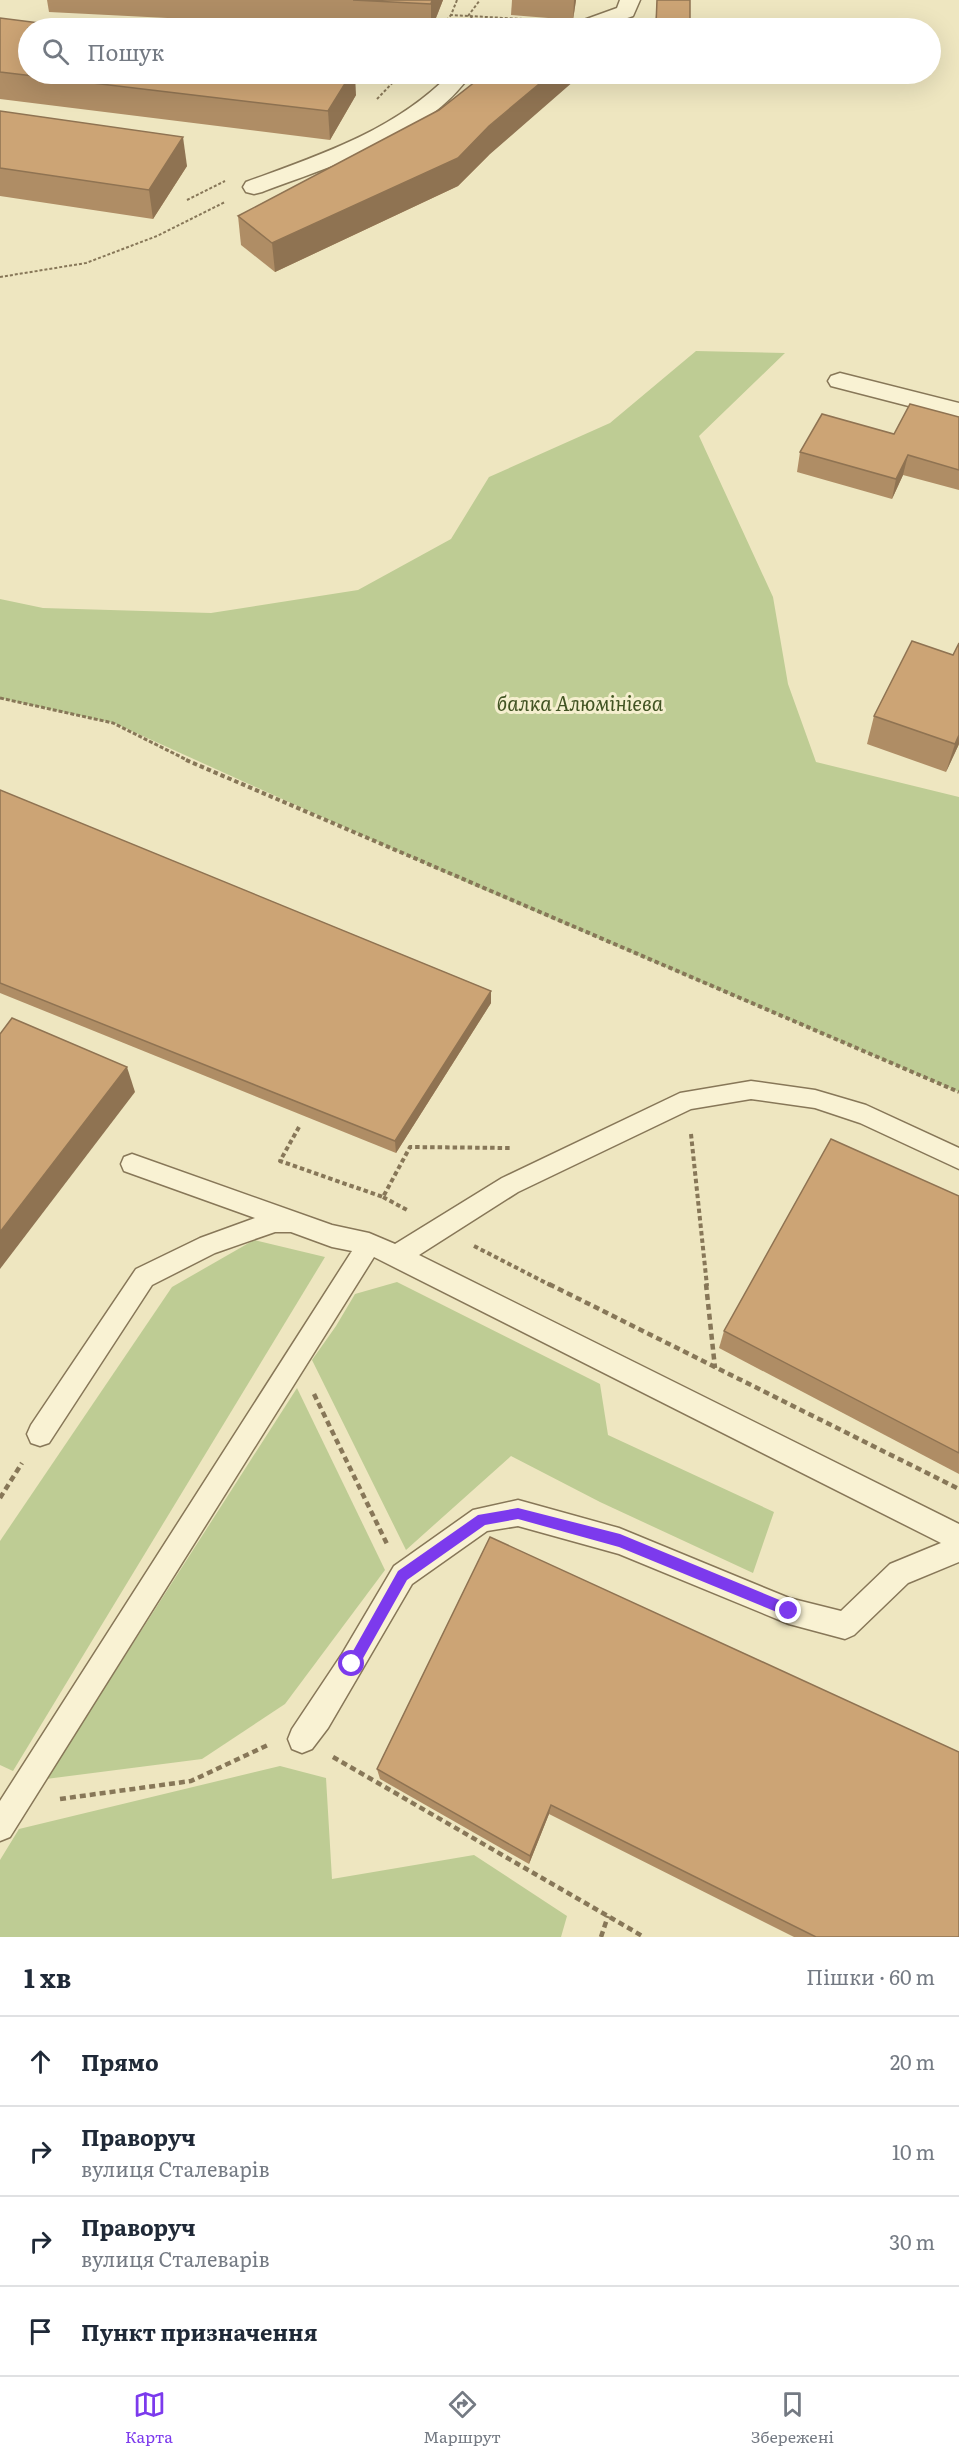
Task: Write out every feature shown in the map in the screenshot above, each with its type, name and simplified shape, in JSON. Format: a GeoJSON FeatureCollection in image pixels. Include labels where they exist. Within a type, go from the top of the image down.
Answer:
{"type":"FeatureCollection","features":[{"type":"Feature","properties":{"kind":"street"},"geometry":{"type":"LineString","coordinates":[[609,18],[626,12],[630,0]]}},
{"type":"Feature","properties":{"kind":"street"},"geometry":{"type":"LineString","coordinates":[[254,187],[383,136],[422,111],[452,84]]}},
{"type":"Feature","properties":{"kind":"street"},"geometry":{"type":"LineString","coordinates":[[840,381],[959,411]]}},
{"type":"Feature","properties":{"kind":"lane"},"geometry":{"type":"LineString","coordinates":[[397,1256],[510,1185],[688,1100],[751,1090],[815,1099],[866,1115],[959,1159]]}},
{"type":"Feature","properties":{"kind":"lane"},"geometry":{"type":"LineString","coordinates":[[132,1164],[332,1236],[369,1244],[397,1256],[959,1538]]}},
{"type":"Feature","properties":{"kind":"lane"},"geometry":{"type":"LineString","coordinates":[[40,1434],[144,1277],[208,1245],[242,1233],[275,1222],[298,1223]]}},
{"type":"Feature","properties":{"kind":"lane"},"geometry":{"type":"LineString","coordinates":[[0,1827],[369,1244]]}},
{"type":"Feature","properties":{"kind":"lane"},"geometry":{"type":"LineString","coordinates":[[302,1739],[352,1664],[403,1575],[482,1519],[518,1514],[620,1540],[789,1611],[845,1626],[899,1573],[959,1549]]}},
{"type":"Feature","properties":{"kind":"path"},"geometry":{"type":"LineString","coordinates":[[448,18],[457,0]]}},
{"type":"Feature","properties":{"kind":"path"},"geometry":{"type":"LineString","coordinates":[[470,16],[480,0]]}},
{"type":"Feature","properties":{"kind":"path"},"geometry":{"type":"LineString","coordinates":[[451,15],[506,18]]}},
{"type":"Feature","properties":{"kind":"path"},"geometry":{"type":"LineString","coordinates":[[0,277],[84,264],[197,217],[254,187]]}},
{"type":"Feature","properties":{"kind":"path"},"geometry":{"type":"LineString","coordinates":[[0,698],[114,723],[213,773],[959,1092]]}},
{"type":"Feature","properties":{"kind":"path"},"geometry":{"type":"LineString","coordinates":[[688,1100],[715,1369]]}},
{"type":"Feature","properties":{"kind":"path"},"geometry":{"type":"LineString","coordinates":[[299,1127],[280,1161],[384,1197],[410,1147],[512,1148]]}},
{"type":"Feature","properties":{"kind":"path"},"geometry":{"type":"LineString","coordinates":[[441,1228],[715,1369],[959,1489]]}},
{"type":"Feature","properties":{"kind":"path"},"geometry":{"type":"LineString","coordinates":[[297,1358],[403,1575]]}},
{"type":"Feature","properties":{"kind":"path"},"geometry":{"type":"LineString","coordinates":[[0,1498],[40,1434]]}},
{"type":"Feature","properties":{"kind":"path"},"geometry":{"type":"LineString","coordinates":[[17,1800],[53,1800],[191,1781],[270,1744]]}},
{"type":"Feature","properties":{"kind":"path"},"geometry":{"type":"LineString","coordinates":[[378,1783],[644,1937]]}},
{"type":"Feature","properties":{"kind":"path"},"geometry":{"type":"LineString","coordinates":[[601,1937],[608,1916]]}},
{"type":"Feature","properties":{"kind":"green space","name":"балка Алюмінієва"},"geometry":{"type":"Polygon","coordinates":[[[696,351],[785,353],[699,436],[773,597],[788,684],[816,762],[959,797],[959,1092],[468,883],[114,723],[0,698],[0,599],[43,608],[211,613],[358,590],[451,539],[489,477],[610,423],[696,351]]]}},
{"type":"Feature","properties":{"kind":"green space"},"geometry":{"type":"Polygon","coordinates":[[[254,1240],[325,1257],[13,1771],[0,1765],[0,1541],[172,1287],[254,1240]]]}},
{"type":"Feature","properties":{"kind":"green space"},"geometry":{"type":"Polygon","coordinates":[[[397,1282],[600,1384],[608,1435],[774,1512],[753,1573],[600,1502],[511,1456],[406,1550],[312,1360],[355,1294],[397,1282]]]}},
{"type":"Feature","properties":{"kind":"green space"},"geometry":{"type":"Polygon","coordinates":[[[297,1388],[385,1570],[285,1704],[202,1759],[46,1779],[297,1388]]]}},
{"type":"Feature","properties":{"kind":"green space"},"geometry":{"type":"Polygon","coordinates":[[[280,1766],[326,1778],[332,1879],[474,1855],[567,1916],[561,1937],[0,1937],[0,1860],[19,1829],[280,1766]]]}},
{"type":"Feature","properties":{"kind":"building"},"geometry":{"type":"Polygon","coordinates":[[[353,0],[432,0],[431,4],[353,0]]]}},
{"type":"Feature","properties":{"kind":"building"},"geometry":{"type":"Polygon","coordinates":[[[657,0],[690,0],[690,18],[656,18],[657,0]]]}},
{"type":"Feature","properties":{"kind":"building"},"geometry":{"type":"Polygon","coordinates":[[[0,18],[18,20],[18,74],[0,72],[0,18]]]}},
{"type":"Feature","properties":{"kind":"building"},"geometry":{"type":"Polygon","coordinates":[[[101,84],[345,84],[328,111],[101,84]]]}},
{"type":"Feature","properties":{"kind":"building"},"geometry":{"type":"Polygon","coordinates":[[[472,84],[539,84],[489,126],[458,158],[272,243],[238,216],[439,110],[472,84]]]}},
{"type":"Feature","properties":{"kind":"building"},"geometry":{"type":"Polygon","coordinates":[[[0,111],[183,137],[149,190],[0,168],[0,111]]]}},
{"type":"Feature","properties":{"kind":"building"},"geometry":{"type":"Polygon","coordinates":[[[910,404],[959,417],[959,470],[908,455],[896,479],[800,452],[822,414],[894,434],[910,404]]]}},
{"type":"Feature","properties":{"kind":"building"},"geometry":{"type":"Polygon","coordinates":[[[912,641],[953,655],[959,643],[959,735],[955,744],[874,716],[912,641]]]}},
{"type":"Feature","properties":{"kind":"building"},"geometry":{"type":"Polygon","coordinates":[[[0,790],[491,991],[395,1141],[0,983],[0,790]]]}},
{"type":"Feature","properties":{"kind":"building"},"geometry":{"type":"Polygon","coordinates":[[[12,1018],[127,1067],[0,1232],[0,1034],[12,1018]]]}},
{"type":"Feature","properties":{"kind":"building"},"geometry":{"type":"Polygon","coordinates":[[[831,1139],[959,1196],[959,1453],[724,1331],[831,1139]]]}},
{"type":"Feature","properties":{"kind":"building"},"geometry":{"type":"Polygon","coordinates":[[[490,1537],[959,1752],[959,1937],[816,1937],[551,1805],[530,1856],[377,1769],[490,1537]]]}},
{"type":"Feature","properties":{"kind":"route"},"geometry":{"type":"LineString","coordinates":[[352,1664],[403,1575],[482,1519],[518,1514],[620,1540],[789,1611]]}}]}
